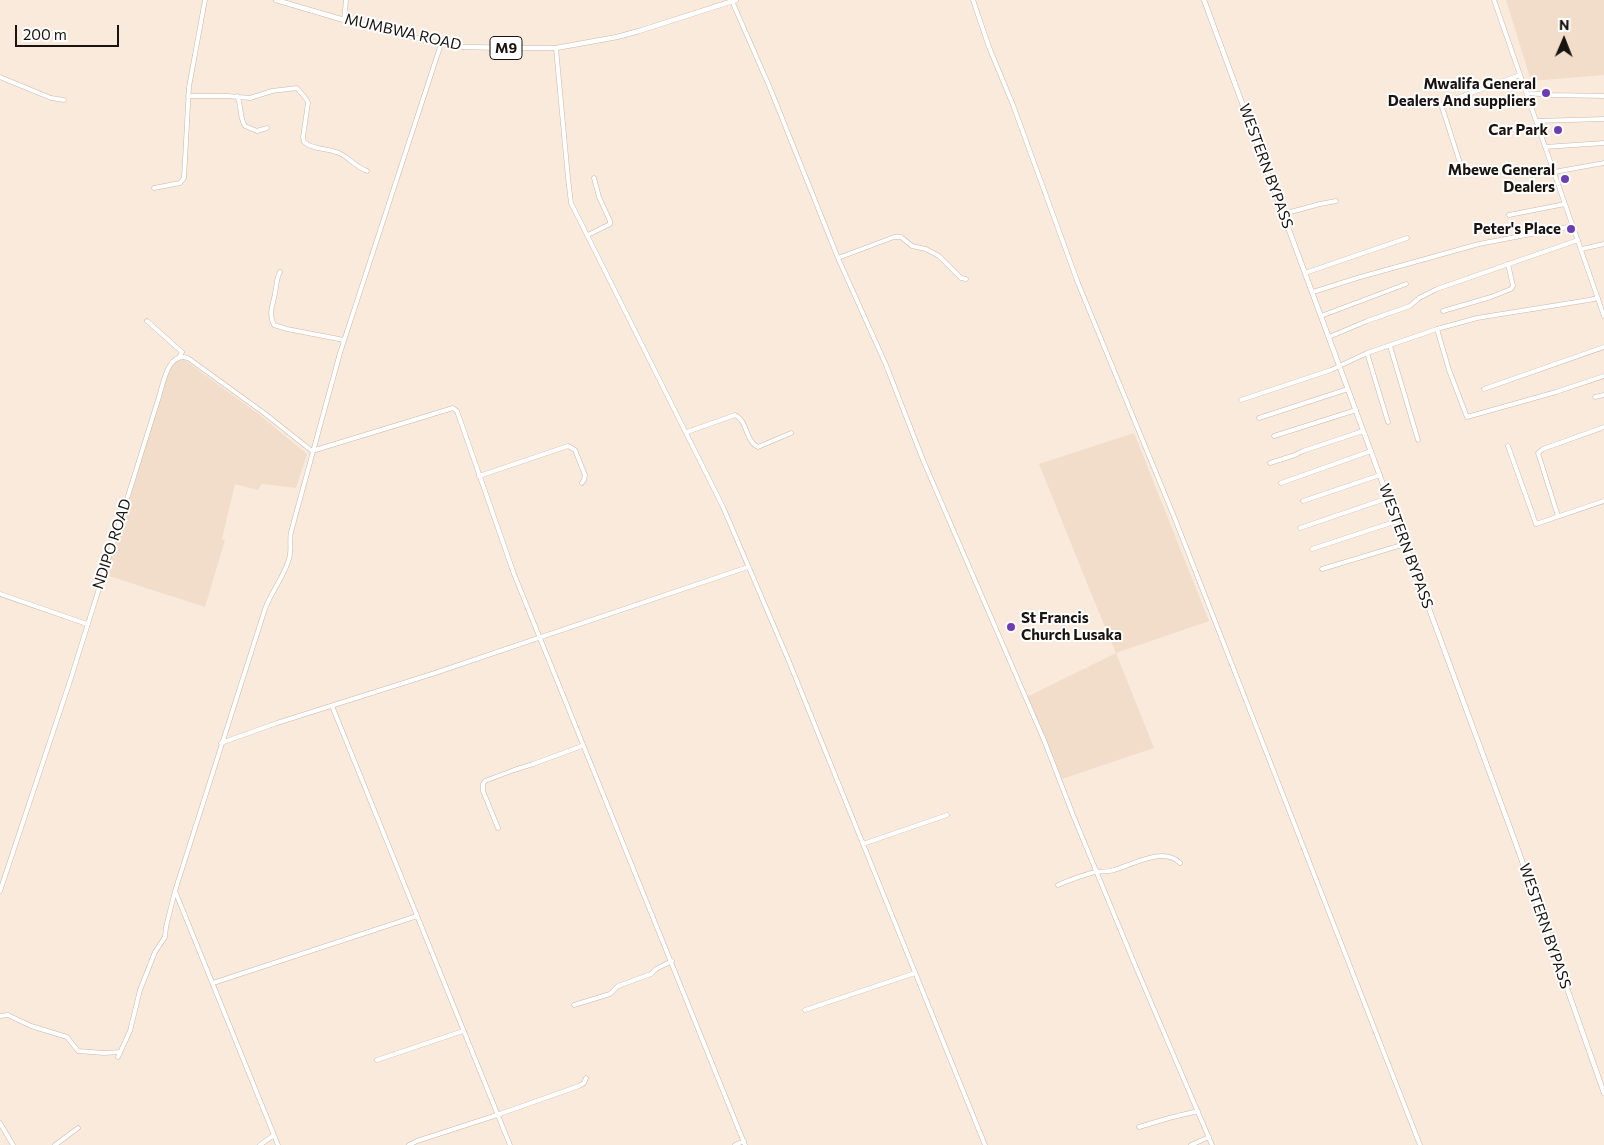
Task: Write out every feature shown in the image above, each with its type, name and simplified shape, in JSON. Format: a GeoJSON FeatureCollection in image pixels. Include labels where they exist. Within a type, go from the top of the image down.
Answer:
{"type":"FeatureCollection","features":[{"type":"Feature","properties":{"kind":"main road","name":"MUMBWA ROAD"},"geometry":{"type":"LineString","coordinates":[[276,0],[344,20],[441,44],[502,48],[556,48],[582,44],[639,31],[734,1]]}},
{"type":"Feature","properties":{"kind":"main road","name":"WESTERN BYPASS"},"geometry":{"type":"LineString","coordinates":[[1204,0],[1526,872],[1604,1094]]}},
{"type":"Feature","properties":{"kind":"street"},"geometry":{"type":"LineString","coordinates":[[154,188],[180,183],[183,180],[188,96],[205,0]]}},
{"type":"Feature","properties":{"kind":"street"},"geometry":{"type":"LineString","coordinates":[[344,20],[346,0]]}},
{"type":"Feature","properties":{"kind":"street"},"geometry":{"type":"LineString","coordinates":[[973,0],[1078,283],[1175,519],[1420,1145]]}},
{"type":"Feature","properties":{"kind":"street"},"geometry":{"type":"LineString","coordinates":[[1494,0],[1604,316]]}},
{"type":"Feature","properties":{"kind":"street"},"geometry":{"type":"LineString","coordinates":[[734,1],[838,258],[886,365],[923,460],[1044,740],[1135,965],[1212,1145]]}},
{"type":"Feature","properties":{"kind":"street"},"geometry":{"type":"LineString","coordinates":[[118,1057],[130,1031],[140,990],[155,952],[165,937],[175,891],[265,609],[288,564],[291,549],[290,536],[344,340],[441,44]]}},
{"type":"Feature","properties":{"kind":"street"},"geometry":{"type":"LineString","coordinates":[[556,48],[571,203],[723,506],[788,659],[984,1145]]}},
{"type":"Feature","properties":{"kind":"street"},"geometry":{"type":"LineString","coordinates":[[1462,169],[1441,104],[1520,75]]}},
{"type":"Feature","properties":{"kind":"street"},"geometry":{"type":"LineString","coordinates":[[0,77],[51,98],[64,100]]}},
{"type":"Feature","properties":{"kind":"street"},"geometry":{"type":"LineString","coordinates":[[188,96],[237,96],[253,98],[272,91],[298,89],[308,103],[303,137],[304,142],[312,146],[338,152],[358,167],[367,171]]}},
{"type":"Feature","properties":{"kind":"street"},"geometry":{"type":"LineString","coordinates":[[1527,93],[1604,96]]}},
{"type":"Feature","properties":{"kind":"street"},"geometry":{"type":"LineString","coordinates":[[237,96],[240,103],[241,118],[245,126],[258,130],[267,128]]}},
{"type":"Feature","properties":{"kind":"street"},"geometry":{"type":"LineString","coordinates":[[1537,121],[1604,119]]}},
{"type":"Feature","properties":{"kind":"street"},"geometry":{"type":"LineString","coordinates":[[1545,147],[1604,143]]}},
{"type":"Feature","properties":{"kind":"street"},"geometry":{"type":"LineString","coordinates":[[1554,172],[1604,163]]}},
{"type":"Feature","properties":{"kind":"street"},"geometry":{"type":"LineString","coordinates":[[588,235],[610,224],[599,198],[594,178]]}},
{"type":"Feature","properties":{"kind":"street"},"geometry":{"type":"LineString","coordinates":[[1283,214],[1336,201]]}},
{"type":"Feature","properties":{"kind":"street"},"geometry":{"type":"LineString","coordinates":[[1509,215],[1565,204]]}},
{"type":"Feature","properties":{"kind":"street"},"geometry":{"type":"LineString","coordinates":[[1313,292],[1479,244],[1573,226]]}},
{"type":"Feature","properties":{"kind":"street"},"geometry":{"type":"LineString","coordinates":[[838,258],[894,237],[901,237],[912,246],[926,249],[939,256],[962,278],[966,279]]}},
{"type":"Feature","properties":{"kind":"street"},"geometry":{"type":"LineString","coordinates":[[1306,273],[1407,238]]}},
{"type":"Feature","properties":{"kind":"street"},"geometry":{"type":"LineString","coordinates":[[1329,337],[1410,306],[1419,298],[1437,289],[1578,240]]}},
{"type":"Feature","properties":{"kind":"street"},"geometry":{"type":"LineString","coordinates":[[1582,249],[1604,244]]}},
{"type":"Feature","properties":{"kind":"street"},"geometry":{"type":"LineString","coordinates":[[1443,311],[1511,289],[1513,286],[1508,264]]}},
{"type":"Feature","properties":{"kind":"street"},"geometry":{"type":"LineString","coordinates":[[280,272],[276,280],[271,307],[274,325],[344,340]]}},
{"type":"Feature","properties":{"kind":"street"},"geometry":{"type":"LineString","coordinates":[[1321,316],[1406,284]]}},
{"type":"Feature","properties":{"kind":"street"},"geometry":{"type":"LineString","coordinates":[[1242,400],[1340,366],[1437,328],[1477,318],[1598,298]]}},
{"type":"Feature","properties":{"kind":"street"},"geometry":{"type":"LineString","coordinates":[[147,320],[182,352],[179,357],[186,357],[194,362],[312,451]]}},
{"type":"Feature","properties":{"kind":"street"},"geometry":{"type":"LineString","coordinates":[[1437,328],[1445,359],[1468,417],[1604,376]]}},
{"type":"Feature","properties":{"kind":"street"},"geometry":{"type":"LineString","coordinates":[[1390,346],[1418,440]]}},
{"type":"Feature","properties":{"kind":"street"},"geometry":{"type":"LineString","coordinates":[[1484,388],[1604,347]]}},
{"type":"Feature","properties":{"kind":"street"},"geometry":{"type":"LineString","coordinates":[[1367,354],[1388,422]]}},
{"type":"Feature","properties":{"kind":"street","name":"NDIPO ROAD"},"geometry":{"type":"LineString","coordinates":[[0,891],[168,371],[173,361],[179,357]]}},
{"type":"Feature","properties":{"kind":"street"},"geometry":{"type":"LineString","coordinates":[[1259,418],[1348,389]]}},
{"type":"Feature","properties":{"kind":"street"},"geometry":{"type":"LineString","coordinates":[[1595,397],[1604,395]]}},
{"type":"Feature","properties":{"kind":"street"},"geometry":{"type":"LineString","coordinates":[[312,451],[452,408],[457,412],[507,557],[582,746],[672,961],[745,1143],[735,1145]]}},
{"type":"Feature","properties":{"kind":"street"},"geometry":{"type":"LineString","coordinates":[[1274,436],[1356,410]]}},
{"type":"Feature","properties":{"kind":"street"},"geometry":{"type":"LineString","coordinates":[[686,432],[735,415],[741,418],[755,446],[791,434]]}},
{"type":"Feature","properties":{"kind":"street"},"geometry":{"type":"LineString","coordinates":[[1558,516],[1538,453],[1543,449],[1604,427]]}},
{"type":"Feature","properties":{"kind":"street"},"geometry":{"type":"LineString","coordinates":[[1270,462],[1296,455],[1303,450],[1363,431]]}},
{"type":"Feature","properties":{"kind":"street"},"geometry":{"type":"LineString","coordinates":[[479,476],[568,446],[574,450],[585,476],[582,483]]}},
{"type":"Feature","properties":{"kind":"street"},"geometry":{"type":"LineString","coordinates":[[1508,446],[1536,524],[1604,500]]}},
{"type":"Feature","properties":{"kind":"street"},"geometry":{"type":"LineString","coordinates":[[1281,482],[1371,451]]}},
{"type":"Feature","properties":{"kind":"street"},"geometry":{"type":"LineString","coordinates":[[1303,501],[1380,475]]}},
{"type":"Feature","properties":{"kind":"street"},"geometry":{"type":"LineString","coordinates":[[1300,528],[1388,498]]}},
{"type":"Feature","properties":{"kind":"street"},"geometry":{"type":"LineString","coordinates":[[1312,550],[1396,521]]}},
{"type":"Feature","properties":{"kind":"street"},"geometry":{"type":"LineString","coordinates":[[1322,569],[1405,544]]}},
{"type":"Feature","properties":{"kind":"street"},"geometry":{"type":"LineString","coordinates":[[221,743],[748,567]]}},
{"type":"Feature","properties":{"kind":"street"},"geometry":{"type":"LineString","coordinates":[[0,594],[87,624]]}},
{"type":"Feature","properties":{"kind":"street"},"geometry":{"type":"LineString","coordinates":[[332,706],[388,840],[510,1145]]}},
{"type":"Feature","properties":{"kind":"street"},"geometry":{"type":"LineString","coordinates":[[498,828],[483,791],[485,781],[582,746]]}},
{"type":"Feature","properties":{"kind":"street"},"geometry":{"type":"LineString","coordinates":[[863,844],[946,815]]}},
{"type":"Feature","properties":{"kind":"street"},"geometry":{"type":"LineString","coordinates":[[1058,885],[1097,872],[1114,871],[1157,857],[1173,858],[1180,863]]}},
{"type":"Feature","properties":{"kind":"street"},"geometry":{"type":"LineString","coordinates":[[175,891],[278,1145]]}},
{"type":"Feature","properties":{"kind":"street"},"geometry":{"type":"LineString","coordinates":[[213,983],[417,916]]}},
{"type":"Feature","properties":{"kind":"street"},"geometry":{"type":"LineString","coordinates":[[574,1005],[610,994],[618,986],[651,974],[656,969],[672,961]]}},
{"type":"Feature","properties":{"kind":"street"},"geometry":{"type":"LineString","coordinates":[[805,1010],[915,972]]}},
{"type":"Feature","properties":{"kind":"street"},"geometry":{"type":"LineString","coordinates":[[0,1016],[8,1015],[30,1026],[67,1037],[78,1050],[120,1052]]}},
{"type":"Feature","properties":{"kind":"street"},"geometry":{"type":"LineString","coordinates":[[377,1060],[463,1031]]}},
{"type":"Feature","properties":{"kind":"street"},"geometry":{"type":"LineString","coordinates":[[409,1145],[579,1086],[586,1082],[586,1078]]}},
{"type":"Feature","properties":{"kind":"street"},"geometry":{"type":"LineString","coordinates":[[1139,1127],[1198,1111]]}},
{"type":"Feature","properties":{"kind":"street"},"geometry":{"type":"LineString","coordinates":[[0,1123],[13,1145]]}},
{"type":"Feature","properties":{"kind":"street"},"geometry":{"type":"LineString","coordinates":[[55,1145],[78,1128]]}},
{"type":"Feature","properties":{"kind":"street"},"geometry":{"type":"LineString","coordinates":[[260,1145],[274,1135]]}},
{"type":"Feature","properties":{"kind":"street"},"geometry":{"type":"LineString","coordinates":[[1191,1145],[1209,1137]]}},
{"type":"Feature","properties":{"kind":"shaded area"},"geometry":{"type":"Polygon","coordinates":[[[1506,0],[1604,0],[1604,75],[1531,81],[1506,0]]]}},
{"type":"Feature","properties":{"kind":"shaded area"},"geometry":{"type":"Polygon","coordinates":[[[182,358],[261,416],[307,454],[296,488],[262,484],[258,490],[235,484],[222,539],[225,540],[205,607],[103,574],[170,366],[174,361],[182,358]]]}},
{"type":"Feature","properties":{"kind":"shaded area"},"geometry":{"type":"Polygon","coordinates":[[[1134,433],[1209,621],[1116,653],[1039,464],[1134,433]]]}},
{"type":"Feature","properties":{"kind":"shaded area"},"geometry":{"type":"Polygon","coordinates":[[[1116,653],[1154,748],[1062,779],[1027,697],[1116,653]]]}},
{"type":"Feature","properties":{"kind":"place","name":"Mwalifa General Dealers And suppliers"},"geometry":{"type":"Point","coordinates":[1546,93]}},
{"type":"Feature","properties":{"kind":"place","name":"Car Park"},"geometry":{"type":"Point","coordinates":[1558,130]}},
{"type":"Feature","properties":{"kind":"place","name":"Mbewe General Dealers"},"geometry":{"type":"Point","coordinates":[1565,179]}},
{"type":"Feature","properties":{"kind":"place","name":"Peter's Place"},"geometry":{"type":"Point","coordinates":[1571,229]}},
{"type":"Feature","properties":{"kind":"place","name":"St Francis Church Lusaka"},"geometry":{"type":"Point","coordinates":[1011,627]}}]}
